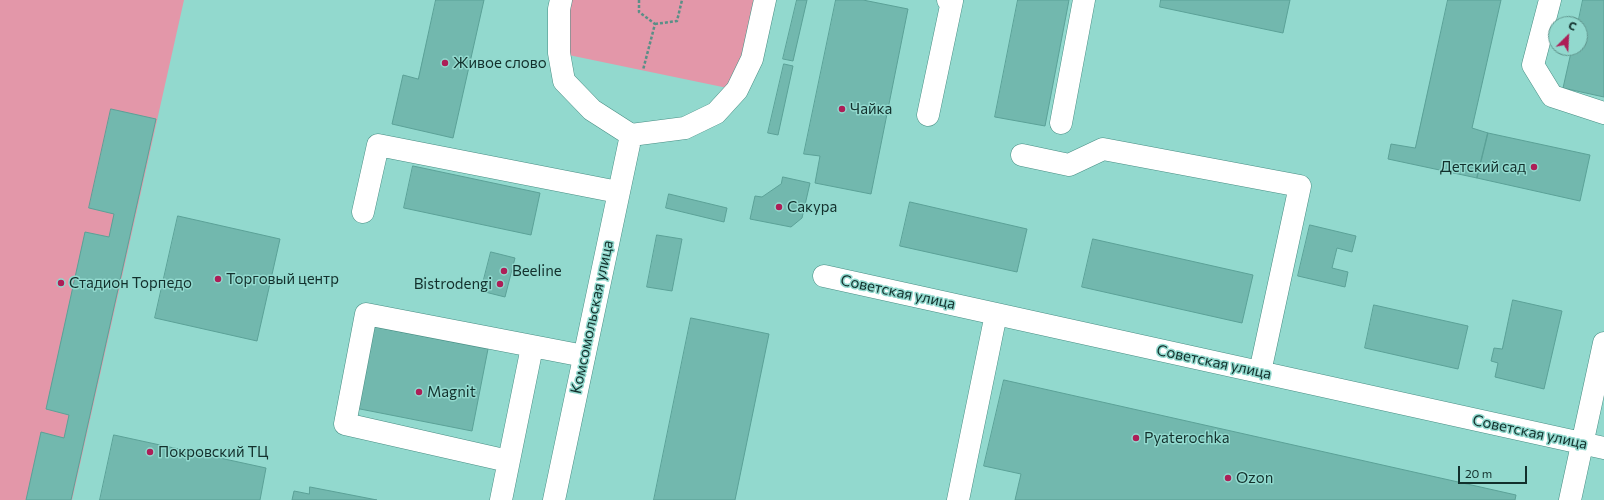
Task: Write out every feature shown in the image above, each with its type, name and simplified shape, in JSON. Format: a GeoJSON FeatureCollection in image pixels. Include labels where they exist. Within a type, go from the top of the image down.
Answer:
{"type":"FeatureCollection","features":[{"type":"Feature","properties":{"kind":"street"},"geometry":{"type":"LineString","coordinates":[[561,0],[559,10],[558,53],[564,81],[592,110],[630,135],[686,128],[716,113],[737,90],[752,59],[765,0]]}},
{"type":"Feature","properties":{"kind":"street"},"geometry":{"type":"LineString","coordinates":[[928,115],[952,1],[948,0]]}},
{"type":"Feature","properties":{"kind":"street"},"geometry":{"type":"LineString","coordinates":[[1061,123],[1084,0]]}},
{"type":"Feature","properties":{"kind":"street"},"geometry":{"type":"LineString","coordinates":[[1550,0],[1533,65],[1552,96],[1604,113]]}},
{"type":"Feature","properties":{"kind":"street","name":"Комсомольская улица"},"geometry":{"type":"LineString","coordinates":[[554,500],[630,135]]}},
{"type":"Feature","properties":{"kind":"street"},"geometry":{"type":"LineString","coordinates":[[362,212],[378,146],[618,192]]}},
{"type":"Feature","properties":{"kind":"street"},"geometry":{"type":"LineString","coordinates":[[1022,155],[1069,165],[1103,150],[1300,186],[1260,372]]}},
{"type":"Feature","properties":{"kind":"street","name":"Советская улица"},"geometry":{"type":"LineString","coordinates":[[824,276],[1604,448]]}},
{"type":"Feature","properties":{"kind":"street"},"geometry":{"type":"LineString","coordinates":[[508,461],[345,424],[366,314],[584,356]]}},
{"type":"Feature","properties":{"kind":"street"},"geometry":{"type":"LineString","coordinates":[[958,500],[996,314]]}},
{"type":"Feature","properties":{"kind":"street"},"geometry":{"type":"LineString","coordinates":[[1570,500],[1604,343]]}},
{"type":"Feature","properties":{"kind":"street"},"geometry":{"type":"LineString","coordinates":[[501,500],[532,347]]}},
{"type":"Feature","properties":{"kind":"path"},"geometry":{"type":"LineString","coordinates":[[639,0],[639,12],[655,24],[677,21],[682,0]]}},
{"type":"Feature","properties":{"kind":"path"},"geometry":{"type":"LineString","coordinates":[[643,70],[655,24]]}},
{"type":"Feature","properties":{"kind":"shaded area","name":"Стадион Торпедо"},"geometry":{"type":"Polygon","coordinates":[[[0,0],[184,0],[72,500],[0,500],[0,0]]]}},
{"type":"Feature","properties":{"kind":"shaded area"},"geometry":{"type":"Polygon","coordinates":[[[561,0],[765,0],[737,90],[559,53],[561,0]]]}},
{"type":"Feature","properties":{"kind":"building"},"geometry":{"type":"Polygon","coordinates":[[[436,0],[484,0],[453,138],[392,124],[403,75],[418,79],[436,0]]]}},
{"type":"Feature","properties":{"kind":"building"},"geometry":{"type":"Polygon","coordinates":[[[797,0],[807,0],[793,61],[783,59],[797,0]]]}},
{"type":"Feature","properties":{"kind":"building"},"geometry":{"type":"Polygon","coordinates":[[[836,0],[863,0],[908,9],[871,194],[815,183],[820,156],[804,154],[836,0]]]}},
{"type":"Feature","properties":{"kind":"building"},"geometry":{"type":"Polygon","coordinates":[[[1018,0],[1069,0],[1045,126],[995,117],[1018,0]]]}},
{"type":"Feature","properties":{"kind":"building"},"geometry":{"type":"Polygon","coordinates":[[[1161,0],[1290,0],[1283,33],[1160,7],[1161,0]]]}},
{"type":"Feature","properties":{"kind":"building"},"geometry":{"type":"Polygon","coordinates":[[[1448,0],[1501,0],[1472,128],[1488,133],[1477,178],[1388,159],[1391,144],[1415,148],[1448,0]]]}},
{"type":"Feature","properties":{"kind":"building"},"geometry":{"type":"Polygon","coordinates":[[[1583,0],[1604,0],[1604,97],[1563,88],[1570,56],[1588,56],[1588,16],[1580,16],[1583,0]]]}},
{"type":"Feature","properties":{"kind":"building"},"geometry":{"type":"Polygon","coordinates":[[[784,64],[793,66],[778,135],[768,133],[784,64]]]}},
{"type":"Feature","properties":{"kind":"building"},"geometry":{"type":"Polygon","coordinates":[[[111,109],[156,119],[71,500],[26,500],[41,432],[64,438],[69,415],[46,409],[85,232],[109,237],[114,214],[89,208],[111,109]]]}},
{"type":"Feature","properties":{"kind":"building","name":"Детский сад"},"geometry":{"type":"Polygon","coordinates":[[[1488,133],[1590,155],[1580,201],[1477,178],[1488,133]]]}},
{"type":"Feature","properties":{"kind":"building"},"geometry":{"type":"Polygon","coordinates":[[[413,166],[540,193],[531,235],[404,208],[413,166]]]}},
{"type":"Feature","properties":{"kind":"building","name":"Сакура"},"geometry":{"type":"Polygon","coordinates":[[[783,177],[810,183],[802,218],[791,227],[750,219],[755,196],[762,197],[781,184],[783,177]]]}},
{"type":"Feature","properties":{"kind":"building"},"geometry":{"type":"Polygon","coordinates":[[[669,194],[727,208],[724,222],[666,208],[669,194]]]}},
{"type":"Feature","properties":{"kind":"building"},"geometry":{"type":"Polygon","coordinates":[[[910,202],[1027,229],[1017,272],[900,246],[910,202]]]}},
{"type":"Feature","properties":{"kind":"building","name":"Торговый центр"},"geometry":{"type":"Polygon","coordinates":[[[178,216],[280,239],[257,341],[155,318],[178,216]]]}},
{"type":"Feature","properties":{"kind":"building"},"geometry":{"type":"Polygon","coordinates":[[[1310,225],[1356,236],[1352,252],[1337,248],[1332,268],[1348,272],[1345,287],[1298,276],[1310,225]]]}},
{"type":"Feature","properties":{"kind":"building"},"geometry":{"type":"Polygon","coordinates":[[[657,235],[682,239],[672,291],[647,287],[657,235]]]}},
{"type":"Feature","properties":{"kind":"building"},"geometry":{"type":"Polygon","coordinates":[[[1093,239],[1253,275],[1242,323],[1082,287],[1093,239]]]}},
{"type":"Feature","properties":{"kind":"building"},"geometry":{"type":"Polygon","coordinates":[[[491,252],[515,258],[505,297],[481,291],[491,252]]]}},
{"type":"Feature","properties":{"kind":"building"},"geometry":{"type":"Polygon","coordinates":[[[1513,300],[1562,311],[1544,389],[1495,377],[1498,363],[1491,361],[1494,348],[1502,349],[1513,300]]]}},
{"type":"Feature","properties":{"kind":"building"},"geometry":{"type":"Polygon","coordinates":[[[1374,305],[1468,326],[1458,369],[1365,348],[1374,305]]]}},
{"type":"Feature","properties":{"kind":"building"},"geometry":{"type":"Polygon","coordinates":[[[691,318],[769,334],[735,500],[654,500],[691,318]]]}},
{"type":"Feature","properties":{"kind":"building","name":"Magnit"},"geometry":{"type":"Polygon","coordinates":[[[370,326],[488,349],[472,431],[355,408],[370,326]]]}},
{"type":"Feature","properties":{"kind":"building"},"geometry":{"type":"Polygon","coordinates":[[[1004,380],[1516,495],[1515,500],[1015,500],[1021,474],[984,466],[1004,380]]]}},
{"type":"Feature","properties":{"kind":"building","name":"Покровский ТЦ"},"geometry":{"type":"Polygon","coordinates":[[[114,435],[266,468],[260,500],[100,500],[114,435]]]}},
{"type":"Feature","properties":{"kind":"building"},"geometry":{"type":"Polygon","coordinates":[[[310,487],[377,500],[292,500],[294,491],[309,494],[310,487]]]}},
{"type":"Feature","properties":{"kind":"place","name":"Живое слово"},"geometry":{"type":"Point","coordinates":[445,63]}},
{"type":"Feature","properties":{"kind":"place","name":"Чайка"},"geometry":{"type":"Point","coordinates":[842,109]}},
{"type":"Feature","properties":{"kind":"place","name":"Детский сад"},"geometry":{"type":"Point","coordinates":[1534,167]}},
{"type":"Feature","properties":{"kind":"place","name":"Сакура"},"geometry":{"type":"Point","coordinates":[779,207]}},
{"type":"Feature","properties":{"kind":"place","name":"Beeline"},"geometry":{"type":"Point","coordinates":[504,271]}},
{"type":"Feature","properties":{"kind":"place","name":"Торговый центр"},"geometry":{"type":"Point","coordinates":[218,279]}},
{"type":"Feature","properties":{"kind":"place","name":"Стадион Торпедо"},"geometry":{"type":"Point","coordinates":[61,283]}},
{"type":"Feature","properties":{"kind":"place","name":"Bistrodengi"},"geometry":{"type":"Point","coordinates":[500,284]}},
{"type":"Feature","properties":{"kind":"place","name":"Magnit"},"geometry":{"type":"Point","coordinates":[419,392]}},
{"type":"Feature","properties":{"kind":"place","name":"Pyaterochka"},"geometry":{"type":"Point","coordinates":[1136,438]}},
{"type":"Feature","properties":{"kind":"place","name":"Покровский ТЦ"},"geometry":{"type":"Point","coordinates":[150,452]}},
{"type":"Feature","properties":{"kind":"place","name":"Ozon"},"geometry":{"type":"Point","coordinates":[1228,478]}}]}
